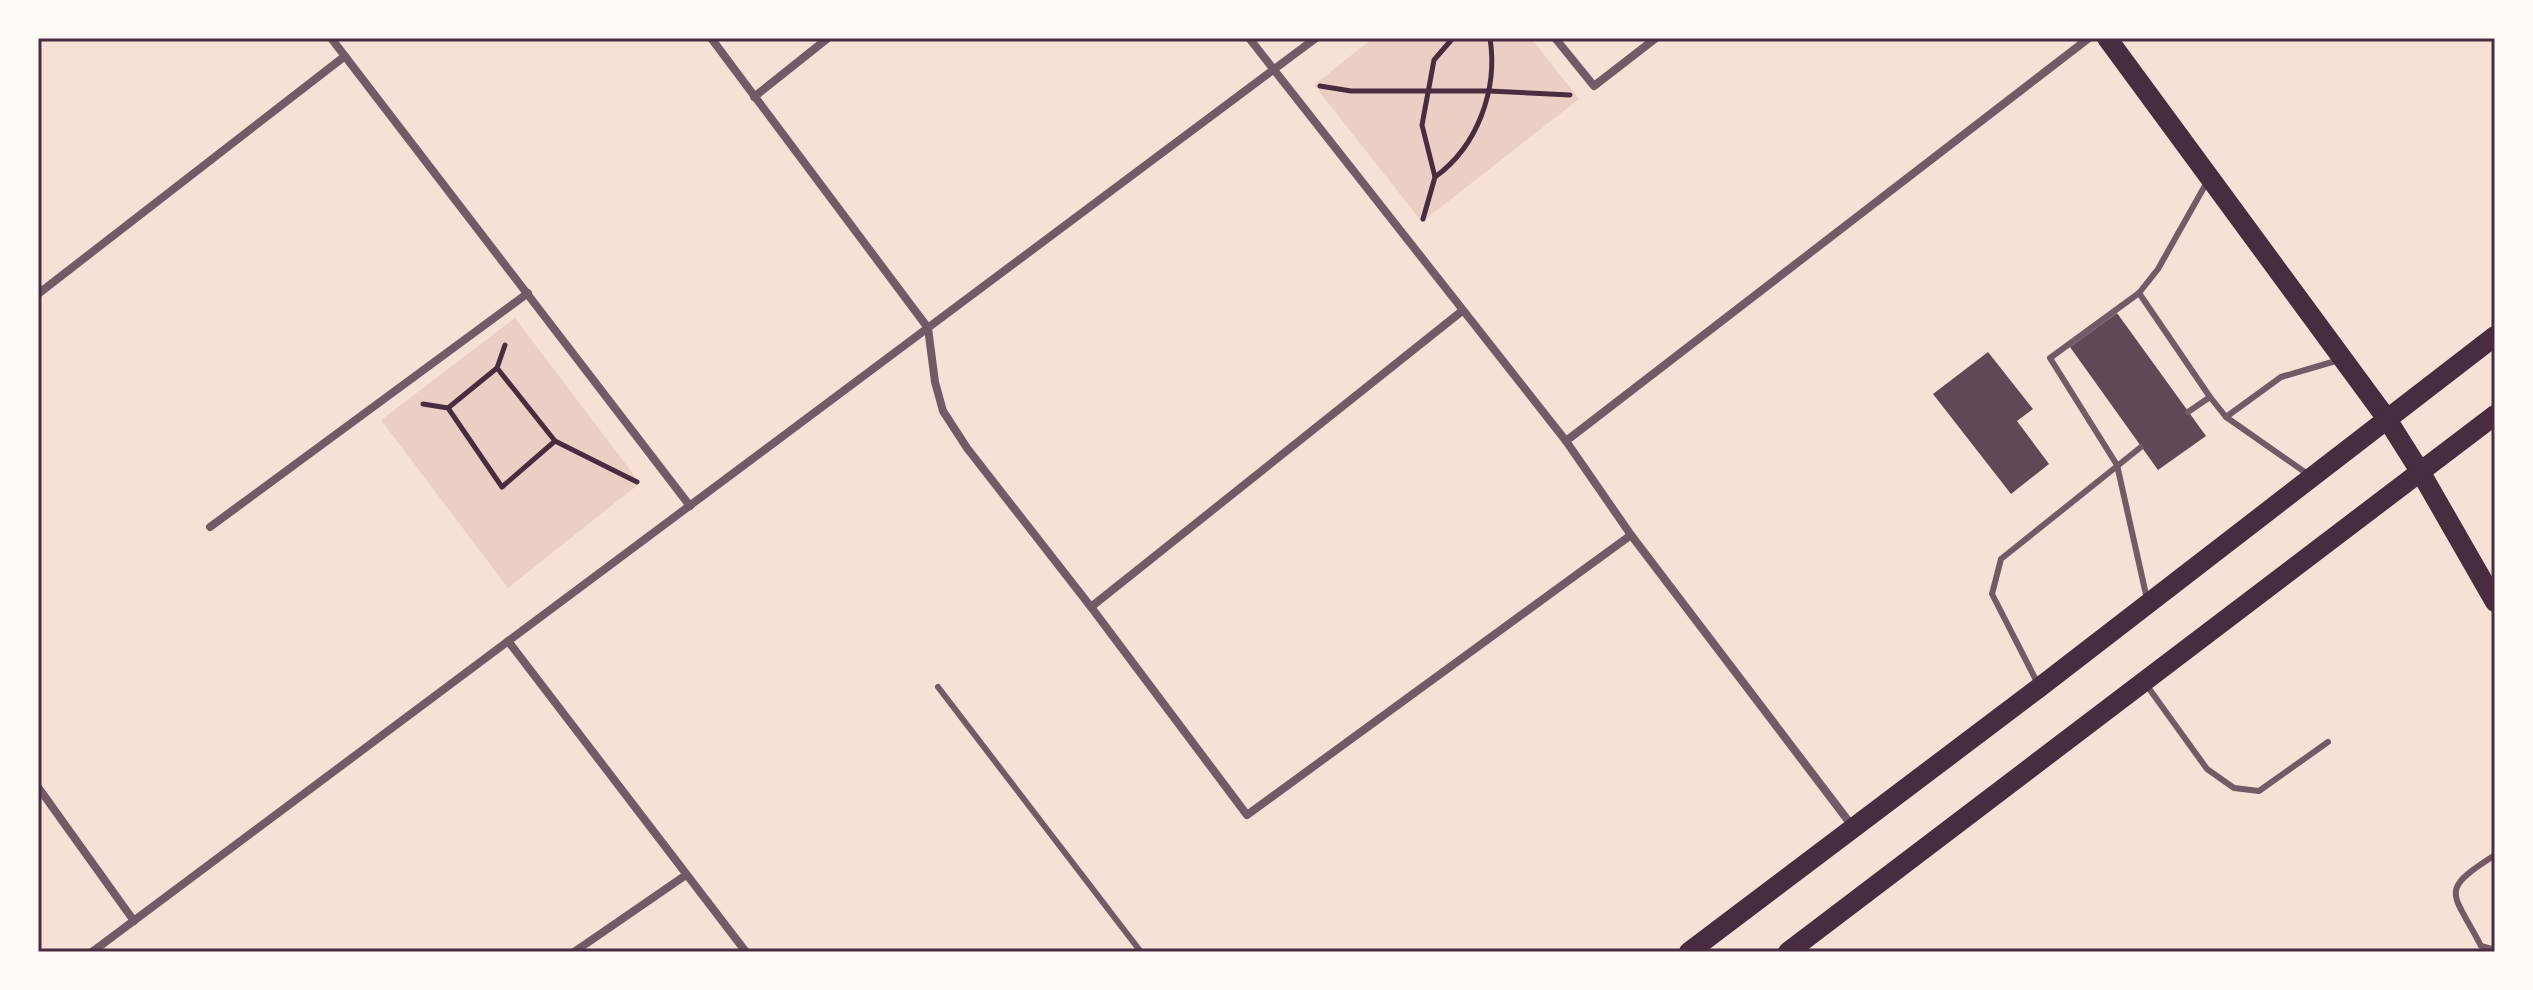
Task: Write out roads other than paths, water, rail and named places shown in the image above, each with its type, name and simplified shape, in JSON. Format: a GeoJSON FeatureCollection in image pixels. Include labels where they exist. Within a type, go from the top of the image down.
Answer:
{"type":"FeatureCollection","features":[{"type":"Feature","properties":{"kind":"main road"},"geometry":{"type":"LineString","coordinates":[[2107,38],[2387,419],[2495,602]]}},
{"type":"Feature","properties":{"kind":"main road"},"geometry":{"type":"LineString","coordinates":[[1689,952],[2040,687],[2495,336]]}},
{"type":"Feature","properties":{"kind":"main road"},"geometry":{"type":"LineString","coordinates":[[1788,952],[2495,415]]}},
{"type":"Feature","properties":{"kind":"street"},"geometry":{"type":"LineString","coordinates":[[331,38],[690,506]]}},
{"type":"Feature","properties":{"kind":"street"},"geometry":{"type":"LineString","coordinates":[[711,38],[928,328],[935,382],[943,411],[967,448],[1247,815],[1631,535]]}},
{"type":"Feature","properties":{"kind":"street"},"geometry":{"type":"LineString","coordinates":[[754,97],[828,38]]}},
{"type":"Feature","properties":{"kind":"street"},"geometry":{"type":"LineString","coordinates":[[1249,38],[1566,441],[1631,535],[1853,827]]}},
{"type":"Feature","properties":{"kind":"street"},"geometry":{"type":"LineString","coordinates":[[92,952],[1316,38]]}},
{"type":"Feature","properties":{"kind":"street"},"geometry":{"type":"LineString","coordinates":[[1555,38],[1594,86],[1656,38]]}},
{"type":"Feature","properties":{"kind":"street"},"geometry":{"type":"LineString","coordinates":[[1566,441],[2089,38]]}},
{"type":"Feature","properties":{"kind":"street"},"geometry":{"type":"LineString","coordinates":[[38,294],[345,56]]}},
{"type":"Feature","properties":{"kind":"street"},"geometry":{"type":"LineString","coordinates":[[210,527],[528,293]]}},
{"type":"Feature","properties":{"kind":"street"},"geometry":{"type":"LineString","coordinates":[[1091,607],[1462,311]]}},
{"type":"Feature","properties":{"kind":"street"},"geometry":{"type":"LineString","coordinates":[[508,641],[746,952]]}},
{"type":"Feature","properties":{"kind":"street"},"geometry":{"type":"LineString","coordinates":[[38,787],[134,921]]}},
{"type":"Feature","properties":{"kind":"street"},"geometry":{"type":"LineString","coordinates":[[574,952],[686,875]]}},
{"type":"Feature","properties":{"kind":"lane"},"geometry":{"type":"LineString","coordinates":[[2148,603],[2117,465],[2050,358],[2139,293],[2158,269],[2210,177]]}},
{"type":"Feature","properties":{"kind":"lane"},"geometry":{"type":"LineString","coordinates":[[2139,293],[2226,417],[2312,477]]}},
{"type":"Feature","properties":{"kind":"lane"},"geometry":{"type":"LineString","coordinates":[[2226,417],[2281,377],[2344,359]]}},
{"type":"Feature","properties":{"kind":"lane"},"geometry":{"type":"LineString","coordinates":[[2188,412],[2210,397]]}},
{"type":"Feature","properties":{"kind":"lane"},"geometry":{"type":"LineString","coordinates":[[2040,687],[1992,594],[2001,559],[2141,447]]}},
{"type":"Feature","properties":{"kind":"lane"},"geometry":{"type":"LineString","coordinates":[[2143,680],[2207,769],[2234,788],[2259,791],[2328,742]]}},
{"type":"Feature","properties":{"kind":"lane"},"geometry":{"type":"LineString","coordinates":[[938,687],[1141,952]]}},
{"type":"Feature","properties":{"kind":"lane"},"geometry":{"type":"LineString","coordinates":[[2495,855],[2465,873],[2456,883],[2454,894],[2481,946],[2495,950]]}}]}
